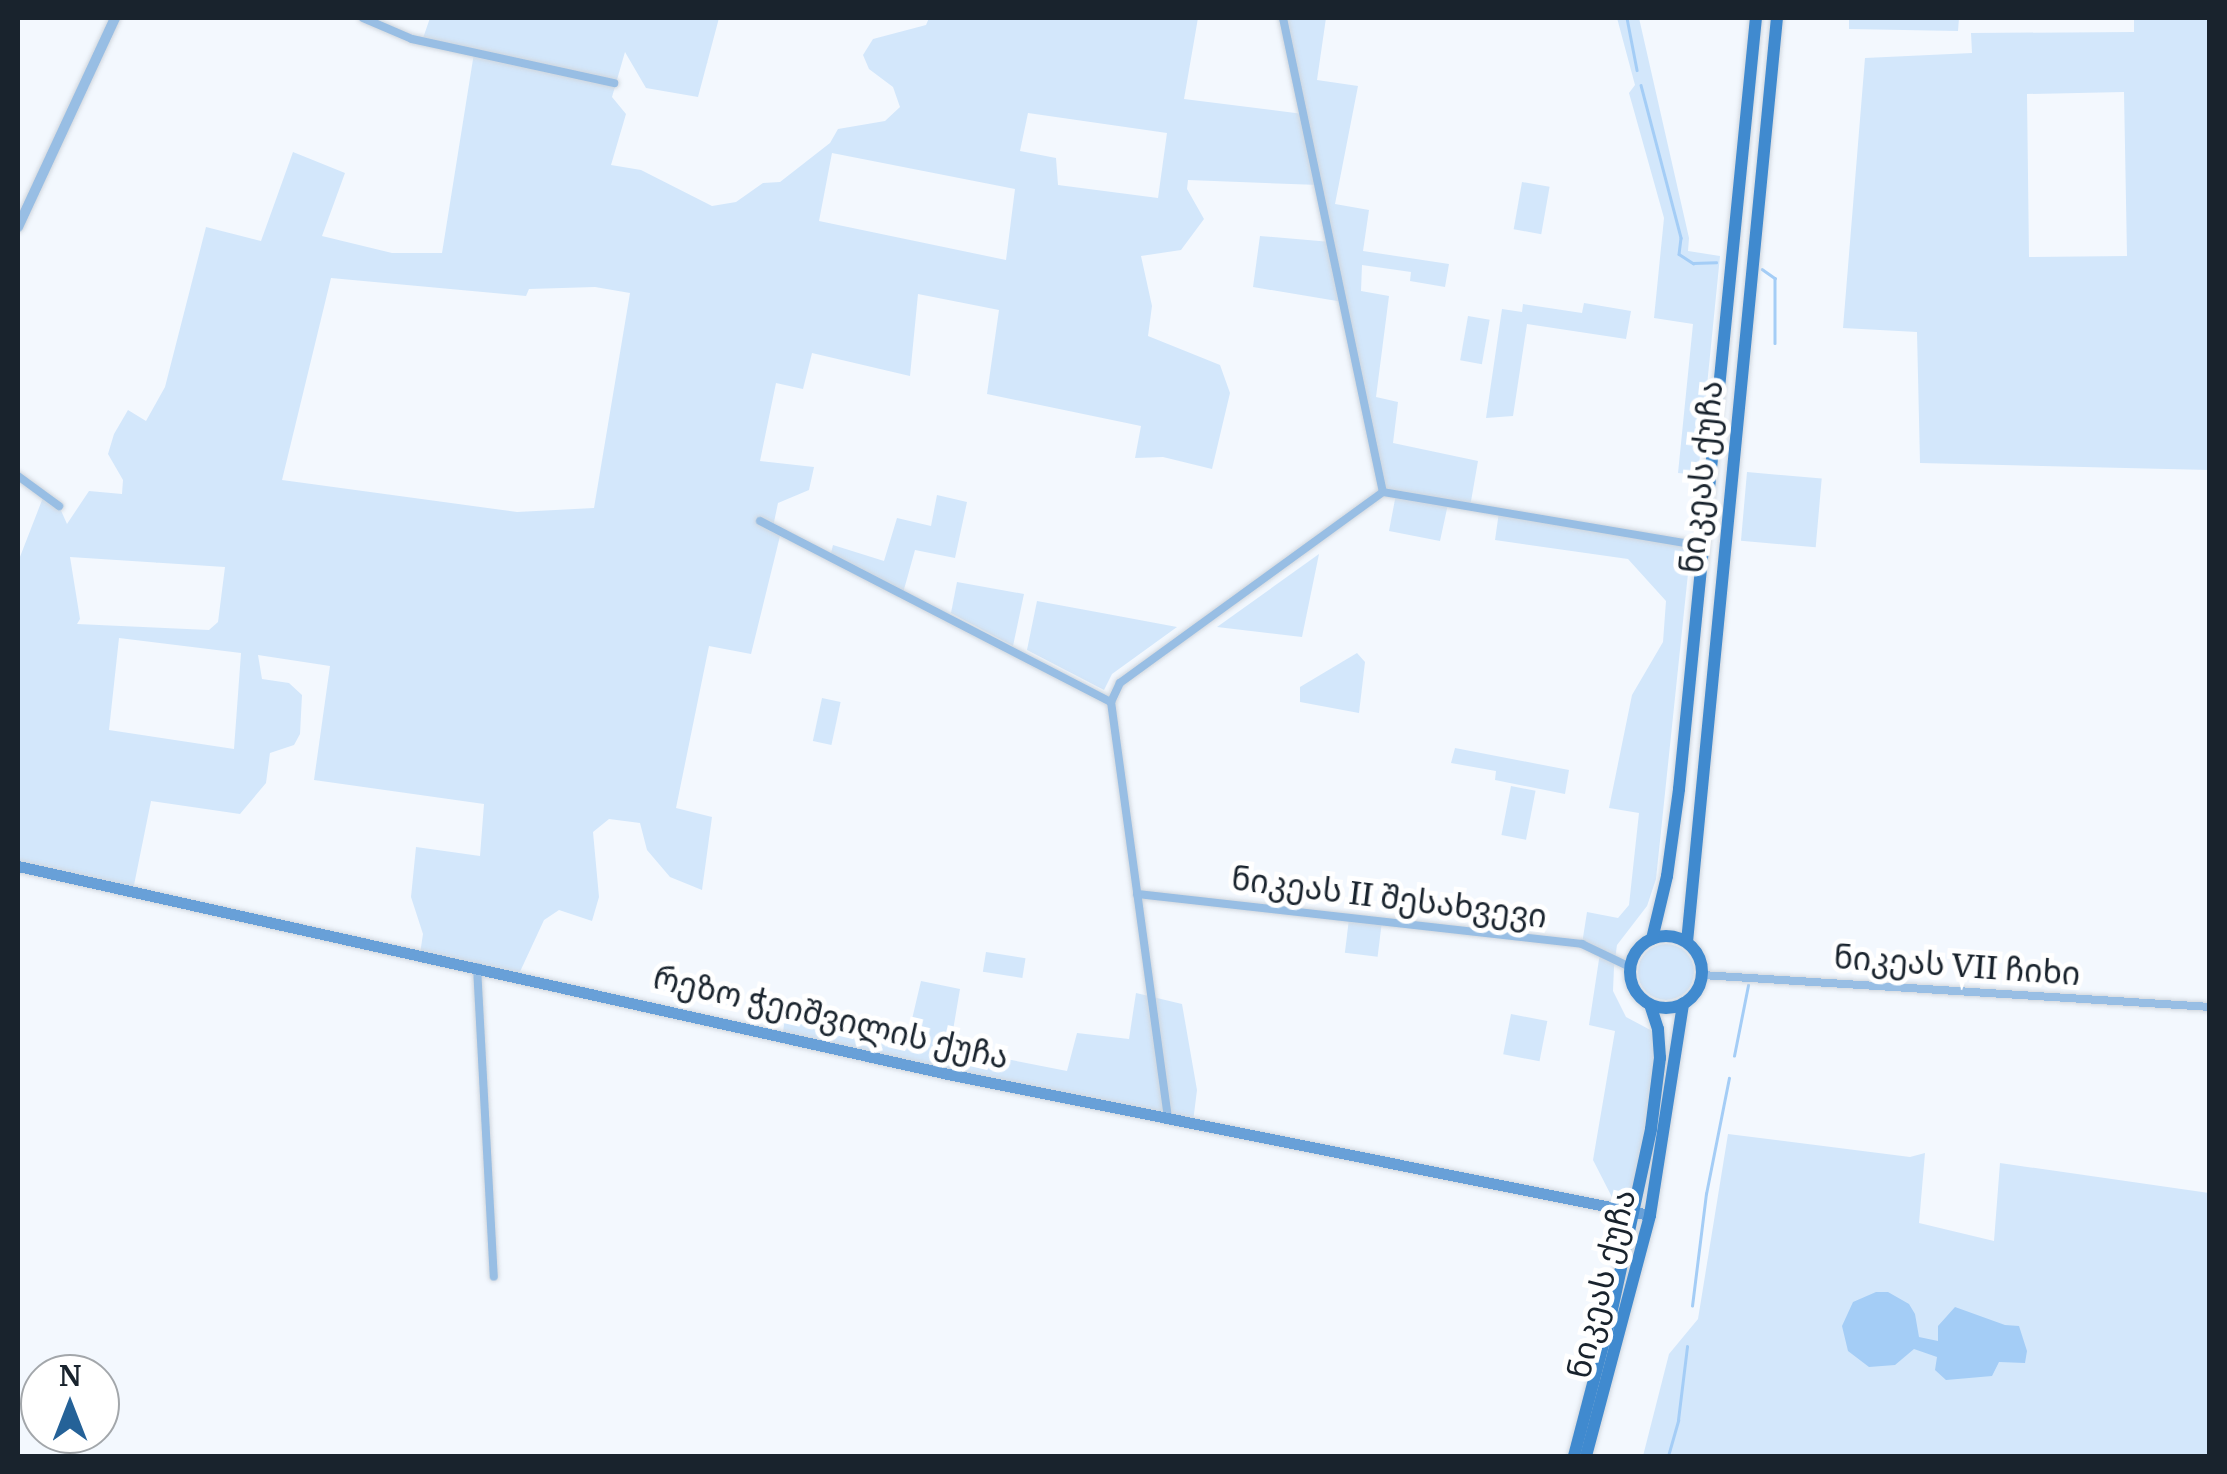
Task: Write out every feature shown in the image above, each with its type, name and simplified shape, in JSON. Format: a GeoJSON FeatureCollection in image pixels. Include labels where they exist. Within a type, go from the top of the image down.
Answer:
{"type":"FeatureCollection","features":[{"type":"Feature","properties":{"kind":"main road"},"geometry":{"type":"LineString","coordinates":[[1756,19],[1776,20]]}},
{"type":"Feature","properties":{"kind":"main road","name":"ნიკეას ქუჩა"},"geometry":{"type":"LineString","coordinates":[[1574,1456],[1635,1210],[1660,1058],[1658,1029],[1650,1005],[1634,989],[1630,967],[1640,946],[1652,939],[1667,876],[1679,788],[1756,19]]}},
{"type":"Feature","properties":{"kind":"main road","name":"ნიკეას ქუჩა"},"geometry":{"type":"LineString","coordinates":[[1686,942],[1776,20]]}},
{"type":"Feature","properties":{"kind":"main road","name":"რეზო ჭეიშვილის ქუჩა"},"geometry":{"type":"LineString","coordinates":[[18,866],[782,1038],[1650,1215]]}},
{"type":"Feature","properties":{"kind":"main road"},"geometry":{"type":"LineString","coordinates":[[1652,939],[1675,937],[1686,942],[1701,962],[1702,975]]}},
{"type":"Feature","properties":{"kind":"main road","name":"ნიკეას ქუჩა"},"geometry":{"type":"LineString","coordinates":[[1586,1456],[1650,1215],[1683,1004],[1699,987],[1702,975]]}},
{"type":"Feature","properties":{"kind":"main road"},"geometry":{"type":"LineString","coordinates":[[1650,1005],[1672,1008],[1683,1004]]}},
{"type":"Feature","properties":{"kind":"street"},"geometry":{"type":"LineString","coordinates":[[18,228],[115,18]]}},
{"type":"Feature","properties":{"kind":"street"},"geometry":{"type":"LineString","coordinates":[[363,18],[412,39],[614,84]]}},
{"type":"Feature","properties":{"kind":"street"},"geometry":{"type":"LineString","coordinates":[[1283,18],[1383,492]]}},
{"type":"Feature","properties":{"kind":"street"},"geometry":{"type":"LineString","coordinates":[[18,476],[59,506]]}},
{"type":"Feature","properties":{"kind":"street"},"geometry":{"type":"LineString","coordinates":[[1168,1118],[1111,702],[1120,683],[1383,492],[1703,546]]}},
{"type":"Feature","properties":{"kind":"street"},"geometry":{"type":"LineString","coordinates":[[760,521],[1111,702]]}},
{"type":"Feature","properties":{"kind":"street","name":"ნიკეას II შესახვევი"},"geometry":{"type":"LineString","coordinates":[[1138,894],[1582,944],[1630,967]]}},
{"type":"Feature","properties":{"kind":"street"},"geometry":{"type":"LineString","coordinates":[[476,967],[494,1278]]}},
{"type":"Feature","properties":{"kind":"street","name":"ნიკეას VII ჩიხი"},"geometry":{"type":"LineString","coordinates":[[1702,975],[2210,1007]]}},
{"type":"Feature","properties":{"kind":"shaded area"},"geometry":{"type":"Polygon","coordinates":[[[430,18],[719,18],[698,97],[646,88],[625,52],[612,97],[626,114],[611,165],[641,170],[712,206],[736,202],[763,183],[780,182],[830,143],[838,129],[885,121],[900,107],[893,87],[869,69],[863,55],[873,39],[926,25],[929,18],[1198,18],[1184,99],[1303,114],[1283,18],[1326,18],[1317,80],[1358,86],[1335,204],[1369,210],[1363,251],[1449,264],[1445,287],[1410,281],[1411,272],[1362,265],[1361,291],[1389,296],[1376,397],[1398,402],[1393,443],[1478,461],[1470,507],[1448,504],[1440,541],[1389,531],[1396,494],[1383,492],[1343,302],[1253,287],[1260,236],[1331,242],[1319,185],[1188,180],[1187,189],[1204,219],[1181,250],[1141,256],[1152,306],[1148,336],[1220,365],[1230,393],[1212,469],[1163,457],[1135,458],[1141,426],[987,394],[999,310],[918,294],[910,376],[812,353],[803,389],[776,383],[760,461],[814,467],[809,490],[778,503],[773,527],[781,532],[751,654],[709,646],[676,808],[712,817],[702,890],[670,877],[647,850],[640,823],[609,819],[593,832],[599,897],[592,921],[559,910],[544,920],[518,976],[420,954],[423,934],[411,897],[416,847],[480,856],[484,804],[314,780],[330,666],[258,655],[262,679],[289,683],[302,695],[300,734],[294,745],[270,753],[266,783],[240,814],[151,801],[133,890],[18,866],[18,562],[44,495],[59,506],[67,524],[89,491],[122,494],[123,480],[108,454],[114,434],[128,410],[146,421],[165,387],[206,227],[261,241],[293,152],[345,173],[322,236],[392,253],[442,253],[474,53],[422,41],[430,18]],[[1028,113],[1020,151],[1056,158],[1058,185],[1158,198],[1167,133],[1028,113]],[[832,153],[819,221],[1006,260],[1015,189],[832,153]],[[331,278],[282,480],[517,512],[594,508],[630,293],[595,287],[529,289],[526,296],[331,278]],[[70,557],[80,619],[77,624],[209,630],[218,622],[225,567],[70,557]],[[119,638],[109,730],[234,749],[241,653],[119,638]]]}},
{"type":"Feature","properties":{"kind":"shaded area"},"geometry":{"type":"Polygon","coordinates":[[[1617,18],[1639,18],[1689,238],[1688,251],[1720,256],[1698,475],[1678,473],[1693,324],[1654,318],[1664,218],[1629,93],[1635,85],[1617,18]]]}},
{"type":"Feature","properties":{"kind":"shaded area"},"geometry":{"type":"Polygon","coordinates":[[[1849,18],[1959,18],[1958,31],[1849,29],[1849,18]]]}},
{"type":"Feature","properties":{"kind":"shaded area"},"geometry":{"type":"Polygon","coordinates":[[[2134,18],[2209,18],[2209,470],[1920,463],[1917,332],[1843,328],[1865,58],[1972,53],[1971,33],[2134,32],[2134,18]],[[2124,92],[2027,94],[2029,257],[2127,256],[2124,92]]]}},
{"type":"Feature","properties":{"kind":"shaded area"},"geometry":{"type":"Polygon","coordinates":[[[1522,182],[1550,187],[1541,234],[1514,229],[1522,182]]]}},
{"type":"Feature","properties":{"kind":"shaded area"},"geometry":{"type":"Polygon","coordinates":[[[1584,303],[1631,311],[1626,339],[1527,324],[1513,416],[1486,418],[1502,309],[1522,312],[1523,304],[1582,313],[1584,303]]]}},
{"type":"Feature","properties":{"kind":"shaded area"},"geometry":{"type":"Polygon","coordinates":[[[1468,316],[1490,320],[1482,364],[1460,360],[1468,316]]]}},
{"type":"Feature","properties":{"kind":"shaded area"},"geometry":{"type":"Polygon","coordinates":[[[1747,472],[1822,479],[1816,547],[1741,541],[1747,472]]]}},
{"type":"Feature","properties":{"kind":"shaded area"},"geometry":{"type":"Polygon","coordinates":[[[937,495],[967,502],[955,558],[915,550],[903,593],[830,557],[833,545],[884,561],[897,518],[931,526],[937,495]]]}},
{"type":"Feature","properties":{"kind":"shaded area"},"geometry":{"type":"Polygon","coordinates":[[[1499,512],[1691,545],[1656,879],[1647,906],[1617,945],[1614,967],[1613,991],[1626,1017],[1658,1034],[1635,1210],[1616,1205],[1593,1160],[1615,1031],[1589,1025],[1600,953],[1582,944],[1587,912],[1618,918],[1629,905],[1639,813],[1609,808],[1632,695],[1663,642],[1666,601],[1628,559],[1495,540],[1499,512]]]}},
{"type":"Feature","properties":{"kind":"shaded area"},"geometry":{"type":"Polygon","coordinates":[[[1319,554],[1302,637],[1217,627],[1319,554]]]}},
{"type":"Feature","properties":{"kind":"shaded area"},"geometry":{"type":"Polygon","coordinates":[[[957,582],[1024,594],[1013,646],[951,613],[957,582]]]}},
{"type":"Feature","properties":{"kind":"shaded area"},"geometry":{"type":"Polygon","coordinates":[[[1037,601],[1177,627],[1112,674],[1104,690],[1027,650],[1037,601]]]}},
{"type":"Feature","properties":{"kind":"shaded area"},"geometry":{"type":"Polygon","coordinates":[[[1357,653],[1365,662],[1359,713],[1300,702],[1300,687],[1357,653]]]}},
{"type":"Feature","properties":{"kind":"shaded area"},"geometry":{"type":"Polygon","coordinates":[[[822,698],[841,702],[831,745],[813,741],[822,698]]]}},
{"type":"Feature","properties":{"kind":"shaded area"},"geometry":{"type":"Polygon","coordinates":[[[1455,748],[1569,770],[1565,794],[1495,780],[1496,771],[1451,763],[1455,748]]]}},
{"type":"Feature","properties":{"kind":"shaded area"},"geometry":{"type":"Polygon","coordinates":[[[1511,786],[1536,791],[1526,840],[1501,835],[1511,786]]]}},
{"type":"Feature","properties":{"kind":"shaded area"},"geometry":{"type":"Polygon","coordinates":[[[1349,919],[1382,923],[1378,957],[1345,953],[1349,919]]]}},
{"type":"Feature","properties":{"kind":"shaded area"},"geometry":{"type":"Polygon","coordinates":[[[1666,944],[1686,952],[1694,972],[1686,992],[1666,1000],[1646,992],[1638,972],[1646,952],[1666,944]]]}},
{"type":"Feature","properties":{"kind":"shaded area"},"geometry":{"type":"Polygon","coordinates":[[[986,952],[1026,958],[1022,978],[983,972],[986,952]]]}},
{"type":"Feature","properties":{"kind":"shaded area"},"geometry":{"type":"Polygon","coordinates":[[[921,981],[960,989],[950,1048],[1067,1071],[1077,1033],[1129,1039],[1136,993],[1182,1004],[1197,1090],[1193,1122],[782,1038],[787,1005],[909,1032],[921,981]]]}},
{"type":"Feature","properties":{"kind":"shaded area"},"geometry":{"type":"Polygon","coordinates":[[[1511,1014],[1547,1021],[1539,1061],[1503,1054],[1511,1014]]]}},
{"type":"Feature","properties":{"kind":"shaded area"},"geometry":{"type":"Polygon","coordinates":[[[1728,1134],[1910,1157],[1925,1153],[1919,1223],[1994,1241],[2000,1163],[2209,1193],[2209,1456],[1643,1456],[1669,1354],[1698,1319],[1728,1134]]]}},
{"type":"Feature","properties":{"kind":"water"},"geometry":{"type":"Polygon","coordinates":[[[1876,1292],[1888,1292],[1909,1304],[1919,1337],[1938,1341],[1938,1326],[1955,1307],[2005,1325],[2019,1326],[2027,1351],[2025,1363],[1999,1362],[1992,1376],[1946,1380],[1935,1370],[1937,1357],[1914,1349],[1895,1365],[1869,1367],[1848,1351],[1842,1326],[1853,1302],[1876,1292]]]}},
{"type":"Feature","properties":{"kind":"waterway"},"geometry":{"type":"LineString","coordinates":[[1627,18],[1637,70]]}},
{"type":"Feature","properties":{"kind":"waterway"},"geometry":{"type":"LineString","coordinates":[[1641,85],[1681,238],[1679,254],[1693,263],[1716,262]]}},
{"type":"Feature","properties":{"kind":"waterway"},"geometry":{"type":"LineString","coordinates":[[1762,269],[1775,278],[1775,343]]}},
{"type":"Feature","properties":{"kind":"waterway"},"geometry":{"type":"LineString","coordinates":[[1734,1056],[1748,985]]}},
{"type":"Feature","properties":{"kind":"waterway"},"geometry":{"type":"LineString","coordinates":[[1692,1306],[1706,1194],[1729,1078]]}},
{"type":"Feature","properties":{"kind":"waterway"},"geometry":{"type":"LineString","coordinates":[[1668,1456],[1678,1420],[1687,1347]]}}]}
